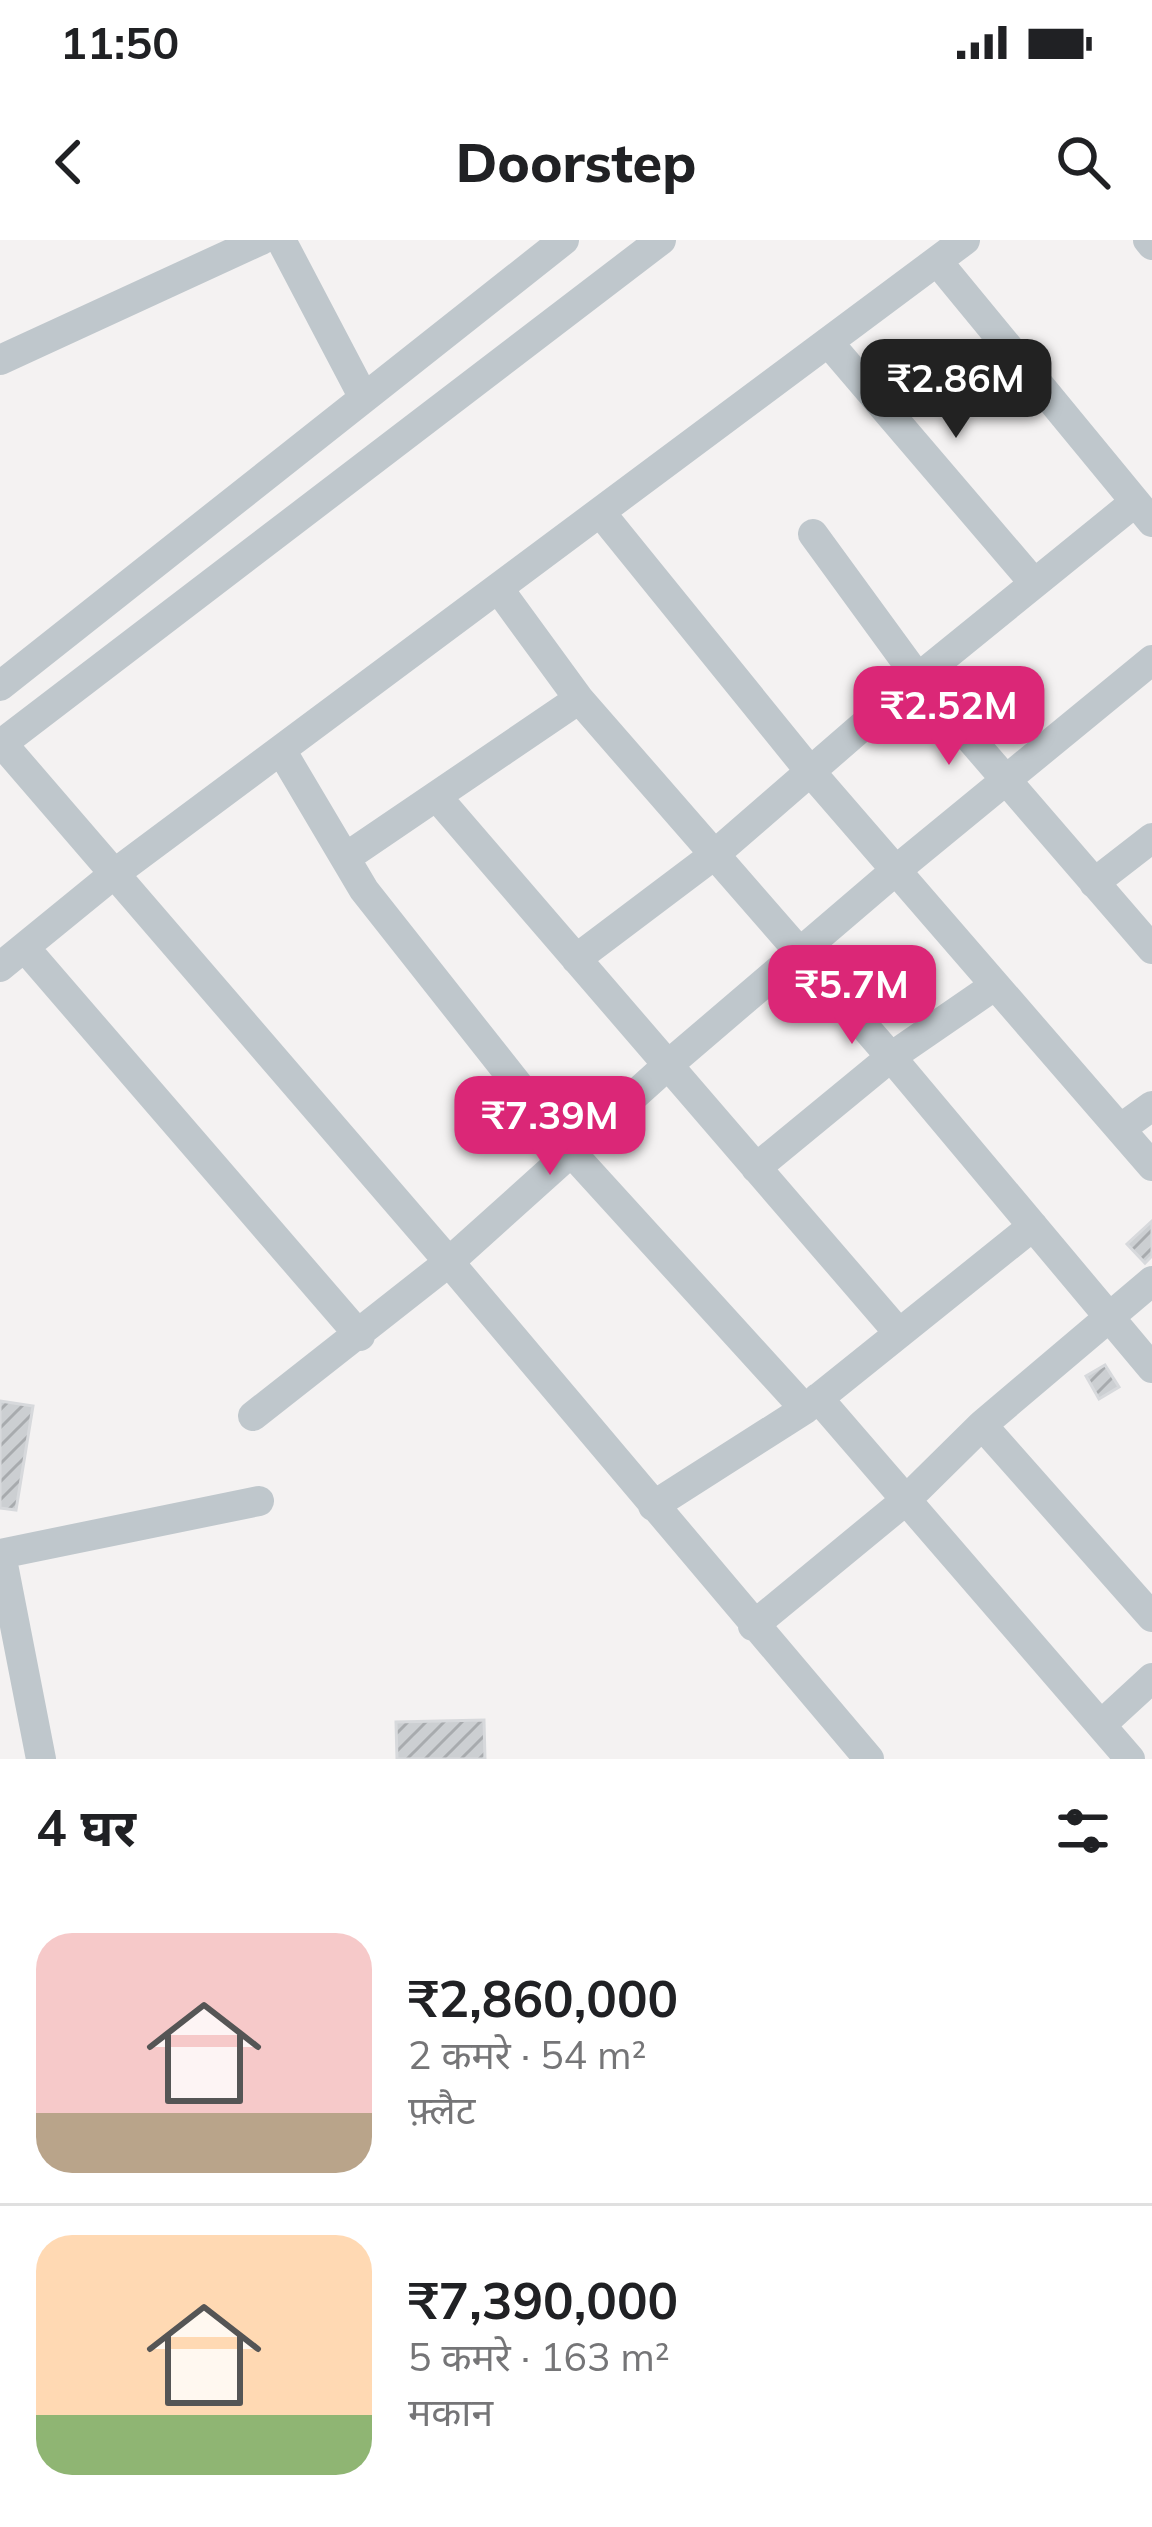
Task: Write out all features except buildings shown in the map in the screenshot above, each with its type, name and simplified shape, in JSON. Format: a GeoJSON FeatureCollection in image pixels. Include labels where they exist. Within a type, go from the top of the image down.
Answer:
{"type":"FeatureCollection","features":[{"type":"Feature","properties":{"kind":"street"},"geometry":{"type":"LineString","coordinates":[[0,360],[261,240]]}},
{"type":"Feature","properties":{"kind":"street"},"geometry":{"type":"LineString","coordinates":[[281,240],[364,398]]}},
{"type":"Feature","properties":{"kind":"street"},"geometry":{"type":"LineString","coordinates":[[0,686],[564,240]]}},
{"type":"Feature","properties":{"kind":"street"},"geometry":{"type":"LineString","coordinates":[[662,240],[1,743],[869,1759]]}},
{"type":"Feature","properties":{"kind":"street"},"geometry":{"type":"LineString","coordinates":[[0,967],[114,874],[965,240]]}},
{"type":"Feature","properties":{"kind":"street"},"geometry":{"type":"LineString","coordinates":[[576,959],[714,854],[1034,583],[1143,512],[937,261]]}},
{"type":"Feature","properties":{"kind":"street"},"geometry":{"type":"LineString","coordinates":[[828,342],[1034,583]]}},
{"type":"Feature","properties":{"kind":"street"},"geometry":{"type":"LineString","coordinates":[[600,512],[809,770],[1152,1166]]}},
{"type":"Feature","properties":{"kind":"street"},"geometry":{"type":"LineString","coordinates":[[813,534],[918,678],[1152,949]]}},
{"type":"Feature","properties":{"kind":"street"},"geometry":{"type":"LineString","coordinates":[[498,588],[579,699],[891,1057],[1152,1368]]}},
{"type":"Feature","properties":{"kind":"street"},"geometry":{"type":"LineString","coordinates":[[253,1416],[449,1262],[668,1065],[1152,660]]}},
{"type":"Feature","properties":{"kind":"street"},"geometry":{"type":"LineString","coordinates":[[344,858],[579,699]]}},
{"type":"Feature","properties":{"kind":"street"},"geometry":{"type":"LineString","coordinates":[[280,750],[364,890],[572,1152],[906,1501],[1130,1759]]}},
{"type":"Feature","properties":{"kind":"street"},"geometry":{"type":"LineString","coordinates":[[437,797],[898,1332]]}},
{"type":"Feature","properties":{"kind":"street"},"geometry":{"type":"LineString","coordinates":[[1094,883],[1152,838]]}},
{"type":"Feature","properties":{"kind":"street"},"geometry":{"type":"LineString","coordinates":[[25,948],[360,1336]]}},
{"type":"Feature","properties":{"kind":"street"},"geometry":{"type":"LineString","coordinates":[[756,1168],[891,1057],[994,986]]}},
{"type":"Feature","properties":{"kind":"street"},"geometry":{"type":"LineString","coordinates":[[1120,1129],[1152,1106]]}},
{"type":"Feature","properties":{"kind":"street"},"geometry":{"type":"LineString","coordinates":[[653,1506],[811,1403],[1033,1226]]}},
{"type":"Feature","properties":{"kind":"street"},"geometry":{"type":"LineString","coordinates":[[753,1626],[906,1501],[982,1425],[1152,1281]]}},
{"type":"Feature","properties":{"kind":"street"},"geometry":{"type":"LineString","coordinates":[[982,1425],[1152,1617]]}},
{"type":"Feature","properties":{"kind":"street"},"geometry":{"type":"LineString","coordinates":[[41,1759],[1,1554],[259,1501]]}},
{"type":"Feature","properties":{"kind":"street"},"geometry":{"type":"LineString","coordinates":[[1101,1725],[1152,1678]]}}]}
